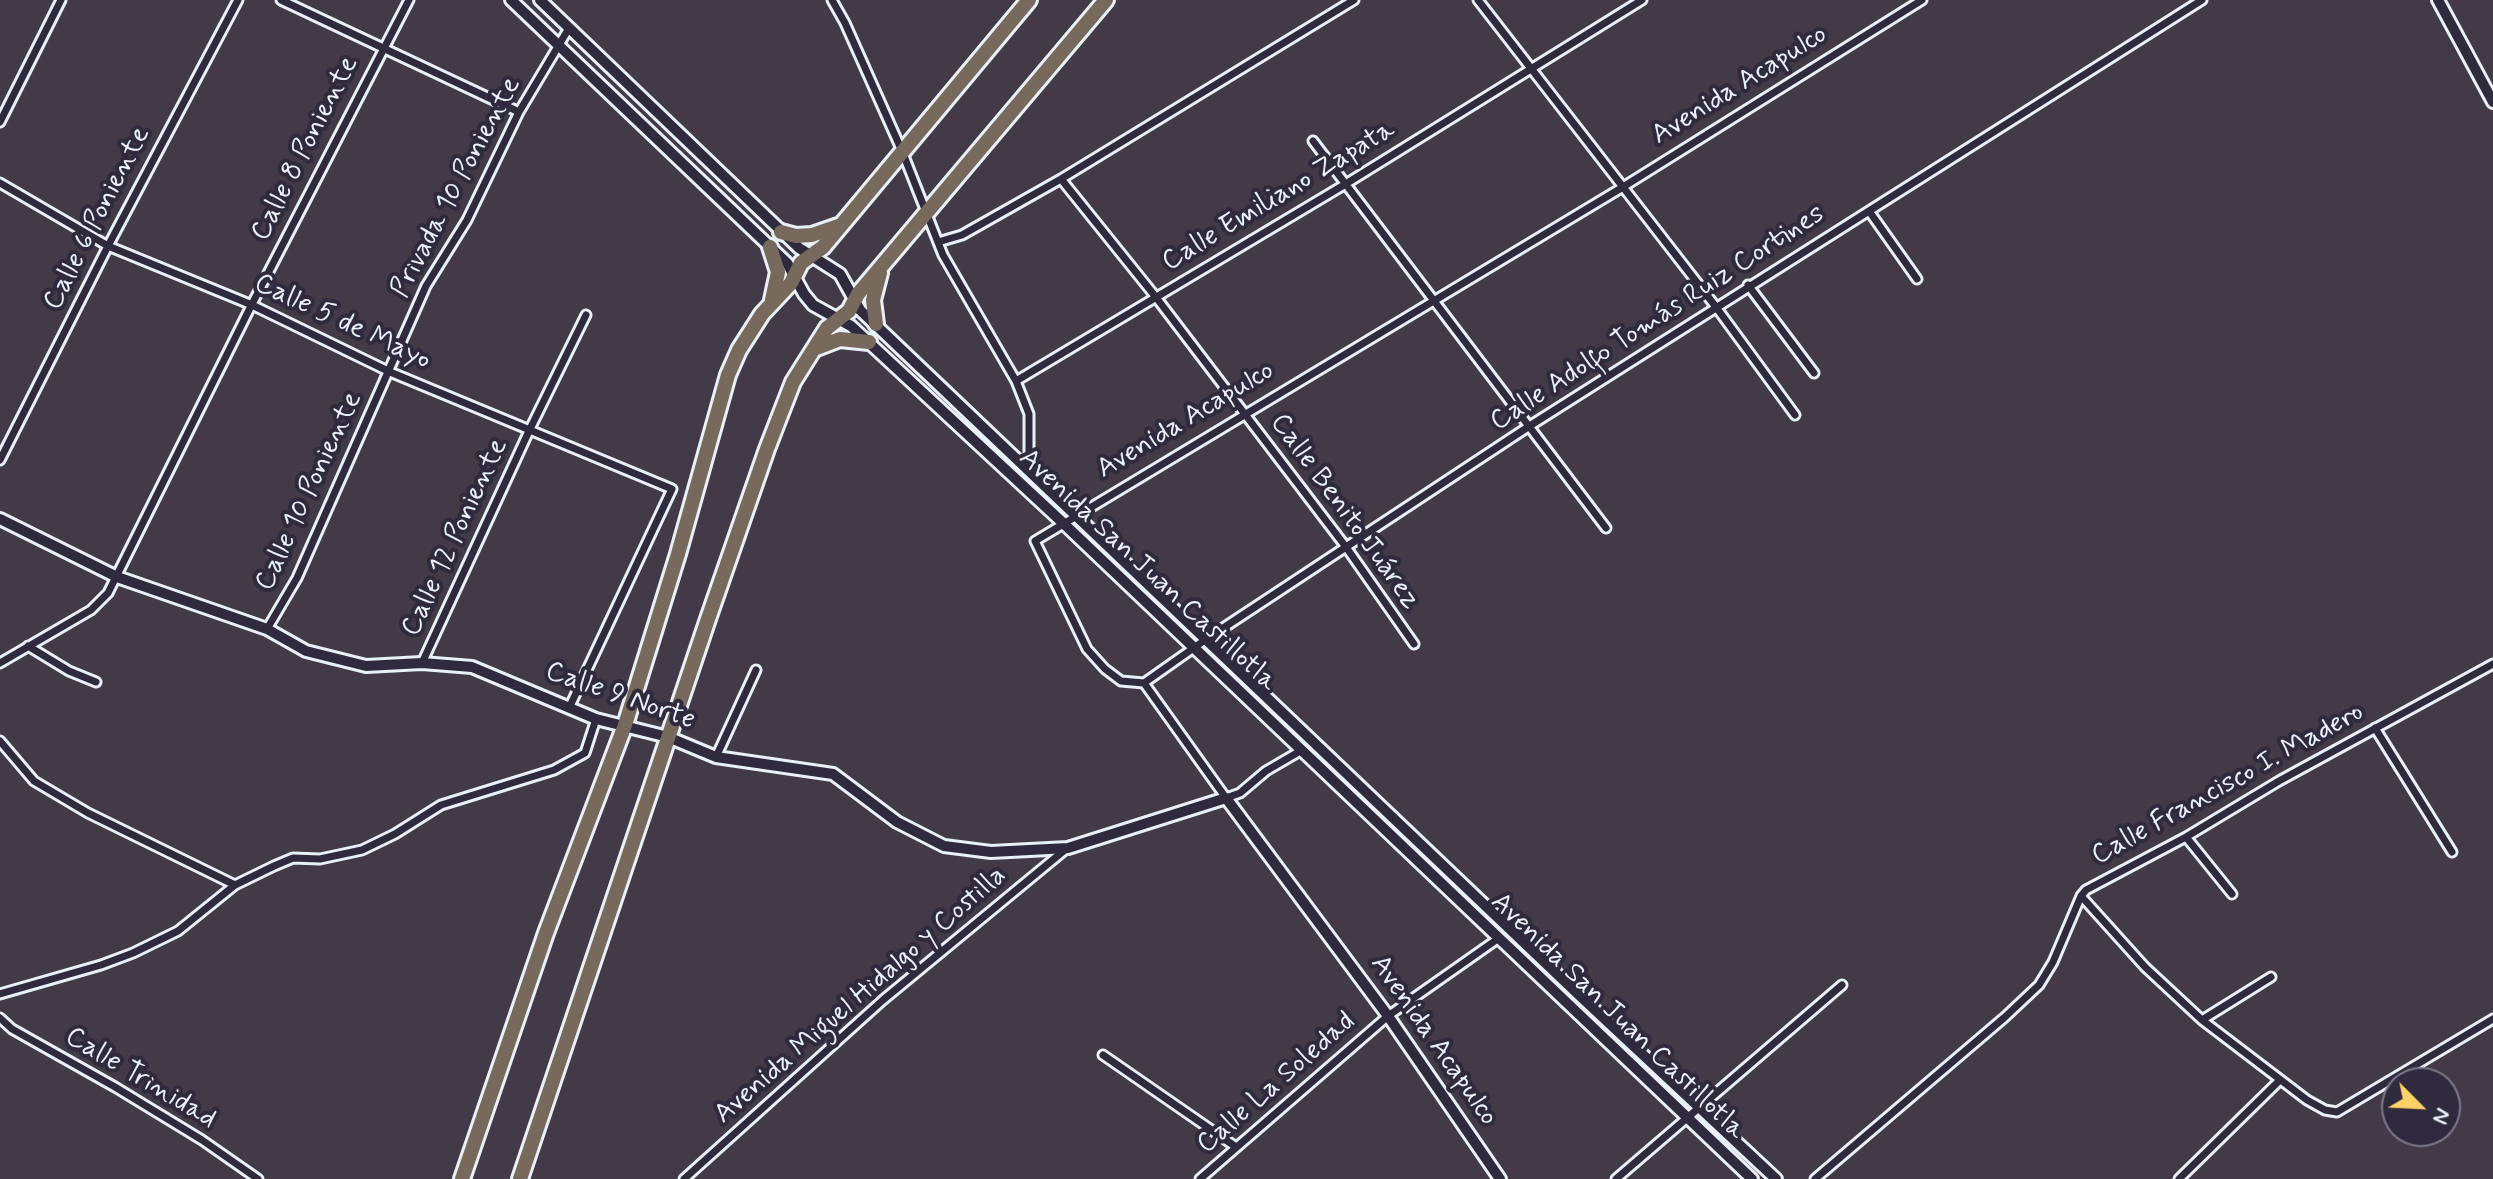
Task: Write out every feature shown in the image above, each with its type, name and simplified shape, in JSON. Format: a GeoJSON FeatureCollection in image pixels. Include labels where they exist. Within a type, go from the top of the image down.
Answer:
{"type":"FeatureCollection","features":[{"type":"Feature","properties":{"kind":"highway"},"geometry":{"type":"LineString","coordinates":[[462,1179],[546,933],[625,725],[694,501],[728,375],[739,350],[772,302],[789,286],[801,263],[811,258],[842,224],[1029,0]]}},
{"type":"Feature","properties":{"kind":"highway"},"geometry":{"type":"LineString","coordinates":[[520,1179],[668,737],[793,382],[827,328],[849,311],[854,300],[1106,0]]}},
{"type":"Feature","properties":{"kind":"highway"},"geometry":{"type":"LineString","coordinates":[[781,232],[796,236],[812,235],[842,224]]}},
{"type":"Feature","properties":{"kind":"highway"},"geometry":{"type":"LineString","coordinates":[[770,247],[778,272],[772,302]]}},
{"type":"Feature","properties":{"kind":"highway"},"geometry":{"type":"LineString","coordinates":[[876,324],[874,291],[880,273],[891,256]]}},
{"type":"Feature","properties":{"kind":"highway"},"geometry":{"type":"LineString","coordinates":[[814,349],[840,339],[869,342]]}},
{"type":"Feature","properties":{"kind":"main road","name":"Avenida San Juan Castillotla"},"geometry":{"type":"LineString","coordinates":[[511,0],[787,263],[813,305],[838,317],[869,342],[1752,1179]]}},
{"type":"Feature","properties":{"kind":"main road","name":"Avenida San Juan Castillotla"},"geometry":{"type":"LineString","coordinates":[[540,0],[781,232],[811,258],[840,274],[854,300],[876,324],[1205,640],[1776,1179]]}},
{"type":"Feature","properties":{"kind":"main road"},"geometry":{"type":"LineString","coordinates":[[2438,0],[2493,102]]}},
{"type":"Feature","properties":{"kind":"main road","name":"Calle 9 Norte"},"geometry":{"type":"LineString","coordinates":[[0,519],[117,577],[267,629],[306,651],[366,666],[422,663],[472,667],[596,719],[668,737],[716,757],[833,774],[897,822],[944,846],[991,852],[1068,848],[1226,798]]}},
{"type":"Feature","properties":{"kind":"main road","name":"Avenida Acapulco"},"geometry":{"type":"LineString","coordinates":[[1226,798],[1388,1016],[1500,1179]]}},
{"type":"Feature","properties":{"kind":"street"},"geometry":{"type":"LineString","coordinates":[[0,122],[61,0]]}},
{"type":"Feature","properties":{"kind":"street","name":"Calle 6 Poniente"},"geometry":{"type":"LineString","coordinates":[[0,460],[108,246],[238,0]]}},
{"type":"Feature","properties":{"kind":"street"},"geometry":{"type":"LineString","coordinates":[[281,0],[519,112]]}},
{"type":"Feature","properties":{"kind":"street","name":"Calle 8 Poniente"},"geometry":{"type":"LineString","coordinates":[[0,663],[91,610],[108,593],[409,0]]}},
{"type":"Feature","properties":{"kind":"street"},"geometry":{"type":"LineString","coordinates":[[832,0],[902,151],[938,242],[1016,381],[1029,414],[1029,471]]}},
{"type":"Feature","properties":{"kind":"street"},"geometry":{"type":"LineString","coordinates":[[938,242],[962,235],[1061,179],[1354,0]]}},
{"type":"Feature","properties":{"kind":"street"},"geometry":{"type":"LineString","coordinates":[[1478,0],[1716,307],[1795,415]]}},
{"type":"Feature","properties":{"kind":"street","name":"Calle Emiliano Zapata"},"geometry":{"type":"LineString","coordinates":[[1016,381],[1344,185],[1642,0]]}},
{"type":"Feature","properties":{"kind":"street","name":"Avenida Acapulco"},"geometry":{"type":"LineString","coordinates":[[1226,798],[1144,683],[1121,681],[1087,649],[1035,541],[1623,187],[1922,0]]}},
{"type":"Feature","properties":{"kind":"street","name":"Calle Adolfo Tomás Ruiz Cortines"},"geometry":{"type":"LineString","coordinates":[[1144,683],[1528,427],[2202,0]]}},
{"type":"Feature","properties":{"kind":"street","name":"Privada 10 Poniente"},"geometry":{"type":"LineString","coordinates":[[390,372],[426,286],[467,220],[519,112],[569,28]]}},
{"type":"Feature","properties":{"kind":"street"},"geometry":{"type":"LineString","coordinates":[[1313,141],[1606,528]]}},
{"type":"Feature","properties":{"kind":"street","name":"Calle Benito Juárez"},"geometry":{"type":"LineString","coordinates":[[1061,179],[1155,296],[1346,547],[1414,644]]}},
{"type":"Feature","properties":{"kind":"street","name":"Calle 5 de Mayo"},"geometry":{"type":"LineString","coordinates":[[0,183],[108,246],[252,305],[390,372],[672,489],[570,706]]}},
{"type":"Feature","properties":{"kind":"street"},"geometry":{"type":"LineString","coordinates":[[1869,211],[1917,279]]}},
{"type":"Feature","properties":{"kind":"street"},"geometry":{"type":"LineString","coordinates":[[1748,285],[1814,373]]}},
{"type":"Feature","properties":{"kind":"street","name":"Calle 12 Poniente"},"geometry":{"type":"LineString","coordinates":[[422,663],[586,315]]}},
{"type":"Feature","properties":{"kind":"street","name":"Calle 10 Poniente"},"geometry":{"type":"LineString","coordinates":[[267,629],[297,578],[390,372]]}},
{"type":"Feature","properties":{"kind":"street"},"geometry":{"type":"LineString","coordinates":[[28,646],[69,671],[96,682]]}},
{"type":"Feature","properties":{"kind":"street","name":"Calle Francisco I. Madero"},"geometry":{"type":"LineString","coordinates":[[1815,1179],[2039,985],[2053,962],[2081,896],[2095,884],[2186,837],[2493,664]]}},
{"type":"Feature","properties":{"kind":"street"},"geometry":{"type":"LineString","coordinates":[[716,757],[756,670]]}},
{"type":"Feature","properties":{"kind":"street"},"geometry":{"type":"LineString","coordinates":[[0,994],[133,953],[178,931],[235,885],[293,858],[320,859],[362,850],[395,834],[441,805],[554,770],[585,753],[596,719]]}},
{"type":"Feature","properties":{"kind":"street"},"geometry":{"type":"LineString","coordinates":[[2375,728],[2452,852]]}},
{"type":"Feature","properties":{"kind":"street"},"geometry":{"type":"LineString","coordinates":[[0,741],[34,781],[88,813],[235,885]]}},
{"type":"Feature","properties":{"kind":"street"},"geometry":{"type":"LineString","coordinates":[[1226,798],[1240,793],[1266,771],[1302,750]]}},
{"type":"Feature","properties":{"kind":"street"},"geometry":{"type":"LineString","coordinates":[[2186,837],[2232,894]]}},
{"type":"Feature","properties":{"kind":"street","name":"Avenida Miguel Hidalgo y Costilla"},"geometry":{"type":"LineString","coordinates":[[684,1179],[883,1000],[1068,848]]}},
{"type":"Feature","properties":{"kind":"street"},"geometry":{"type":"LineString","coordinates":[[2081,896],[2145,967],[2202,1020],[2318,1106],[2337,1112],[2493,1019]]}},
{"type":"Feature","properties":{"kind":"street","name":"Calle La Soledad"},"geometry":{"type":"LineString","coordinates":[[1200,1179],[1388,1016],[1499,938]]}},
{"type":"Feature","properties":{"kind":"street"},"geometry":{"type":"LineString","coordinates":[[2202,1020],[2271,977]]}},
{"type":"Feature","properties":{"kind":"street"},"geometry":{"type":"LineString","coordinates":[[1616,1179],[1842,985]]}},
{"type":"Feature","properties":{"kind":"street","name":"Calle Trinidad"},"geometry":{"type":"LineString","coordinates":[[0,1018],[12,1029],[202,1140],[258,1179]]}},
{"type":"Feature","properties":{"kind":"street"},"geometry":{"type":"LineString","coordinates":[[1103,1055],[1236,1147]]}},
{"type":"Feature","properties":{"kind":"street"},"geometry":{"type":"LineString","coordinates":[[2179,1179],[2280,1080]]}}]}
